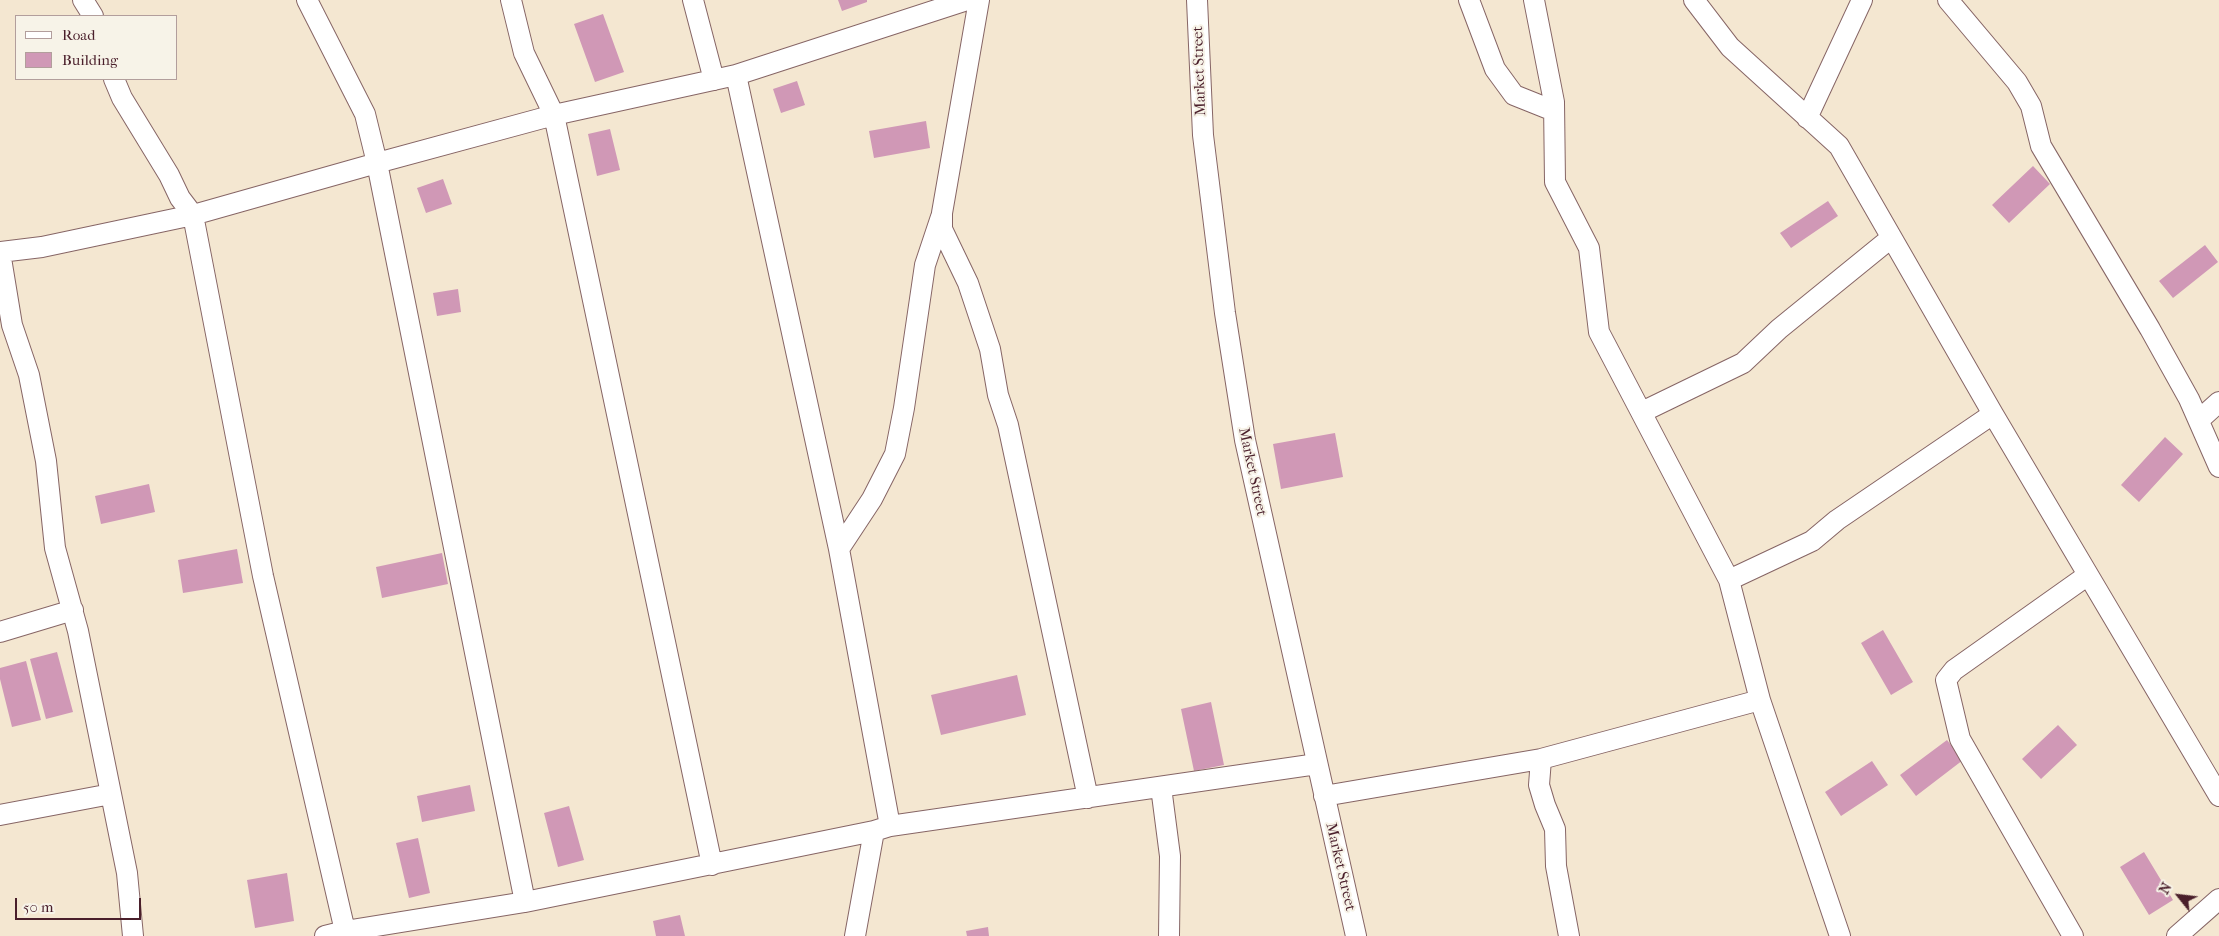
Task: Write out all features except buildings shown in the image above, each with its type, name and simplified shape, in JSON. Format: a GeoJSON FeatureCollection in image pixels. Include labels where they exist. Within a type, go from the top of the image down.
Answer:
{"type":"FeatureCollection","features":[{"type":"Feature","properties":{"kind":"street"},"geometry":{"type":"LineString","coordinates":[[83,0],[92,15]]}},
{"type":"Feature","properties":{"kind":"street"},"geometry":{"type":"LineString","coordinates":[[307,0],[365,114],[377,162],[525,902]]}},
{"type":"Feature","properties":{"kind":"street"},"geometry":{"type":"LineString","coordinates":[[511,0],[524,53],[554,115],[712,865]]}},
{"type":"Feature","properties":{"kind":"street"},"geometry":{"type":"LineString","coordinates":[[693,0],[714,80]]}},
{"type":"Feature","properties":{"kind":"street"},"geometry":{"type":"LineString","coordinates":[[133,936],[127,873],[112,794],[73,610],[56,548],[44,451],[29,375],[12,325],[0,252],[42,247],[193,215],[377,162],[554,115],[736,75],[967,0]]}},
{"type":"Feature","properties":{"kind":"street"},"geometry":{"type":"LineString","coordinates":[[839,549],[872,499],[895,454],[904,408],[925,265],[942,213],[979,0]]}},
{"type":"Feature","properties":{"kind":"street","name":"Market Street"},"geometry":{"type":"LineString","coordinates":[[1197,0],[1203,135],[1225,313],[1240,411],[1278,594],[1356,936]]}},
{"type":"Feature","properties":{"kind":"street"},"geometry":{"type":"LineString","coordinates":[[1469,0],[1495,69],[1514,96],[1554,111]]}},
{"type":"Feature","properties":{"kind":"street"},"geometry":{"type":"LineString","coordinates":[[1534,0],[1554,102],[1555,182],[1589,248],[1599,332],[1729,580],[1760,700],[1840,936]]}},
{"type":"Feature","properties":{"kind":"street"},"geometry":{"type":"LineString","coordinates":[[1694,0],[1730,47],[1839,146],[1993,414],[2219,796]]}},
{"type":"Feature","properties":{"kind":"street"},"geometry":{"type":"LineString","coordinates":[[1807,118],[1862,0]]}},
{"type":"Feature","properties":{"kind":"street"},"geometry":{"type":"LineString","coordinates":[[1948,0],[2021,90],[2031,106],[2041,146],[2150,329],[2189,399],[2219,467]]}},
{"type":"Feature","properties":{"kind":"street"},"geometry":{"type":"LineString","coordinates":[[736,75],[839,549],[882,829],[855,936]]}},
{"type":"Feature","properties":{"kind":"street"},"geometry":{"type":"LineString","coordinates":[[114,80],[122,98],[169,174],[180,198],[193,215],[263,576],[346,931]]}},
{"type":"Feature","properties":{"kind":"street"},"geometry":{"type":"LineString","coordinates":[[942,213],[942,229],[968,283],[990,349],[998,395],[1008,425],[1088,798]]}},
{"type":"Feature","properties":{"kind":"street"},"geometry":{"type":"LineString","coordinates":[[1642,412],[1742,363],[1779,329],[1891,238]]}},
{"type":"Feature","properties":{"kind":"street"},"geometry":{"type":"LineString","coordinates":[[2198,420],[2219,402]]}},
{"type":"Feature","properties":{"kind":"street"},"geometry":{"type":"LineString","coordinates":[[1729,580],[1812,541],[1837,520],[1993,414]]}},
{"type":"Feature","properties":{"kind":"street"},"geometry":{"type":"LineString","coordinates":[[2073,936],[1960,739],[1946,680],[1954,670],[2088,575]]}},
{"type":"Feature","properties":{"kind":"street"},"geometry":{"type":"LineString","coordinates":[[0,632],[73,610]]}},
{"type":"Feature","properties":{"kind":"street"},"geometry":{"type":"LineString","coordinates":[[1324,796],[1541,759],[1760,700]]}},
{"type":"Feature","properties":{"kind":"street"},"geometry":{"type":"LineString","coordinates":[[1541,759],[1539,785],[1555,829],[1556,866],[1569,936]]}},
{"type":"Feature","properties":{"kind":"street"},"geometry":{"type":"LineString","coordinates":[[326,936],[346,931],[525,902],[882,829],[1317,764]]}},
{"type":"Feature","properties":{"kind":"street"},"geometry":{"type":"LineString","coordinates":[[1161,787],[1170,856],[1169,936]]}},
{"type":"Feature","properties":{"kind":"street"},"geometry":{"type":"LineString","coordinates":[[0,816],[112,794]]}},
{"type":"Feature","properties":{"kind":"street"},"geometry":{"type":"LineString","coordinates":[[2177,936],[2219,899]]}}]}
